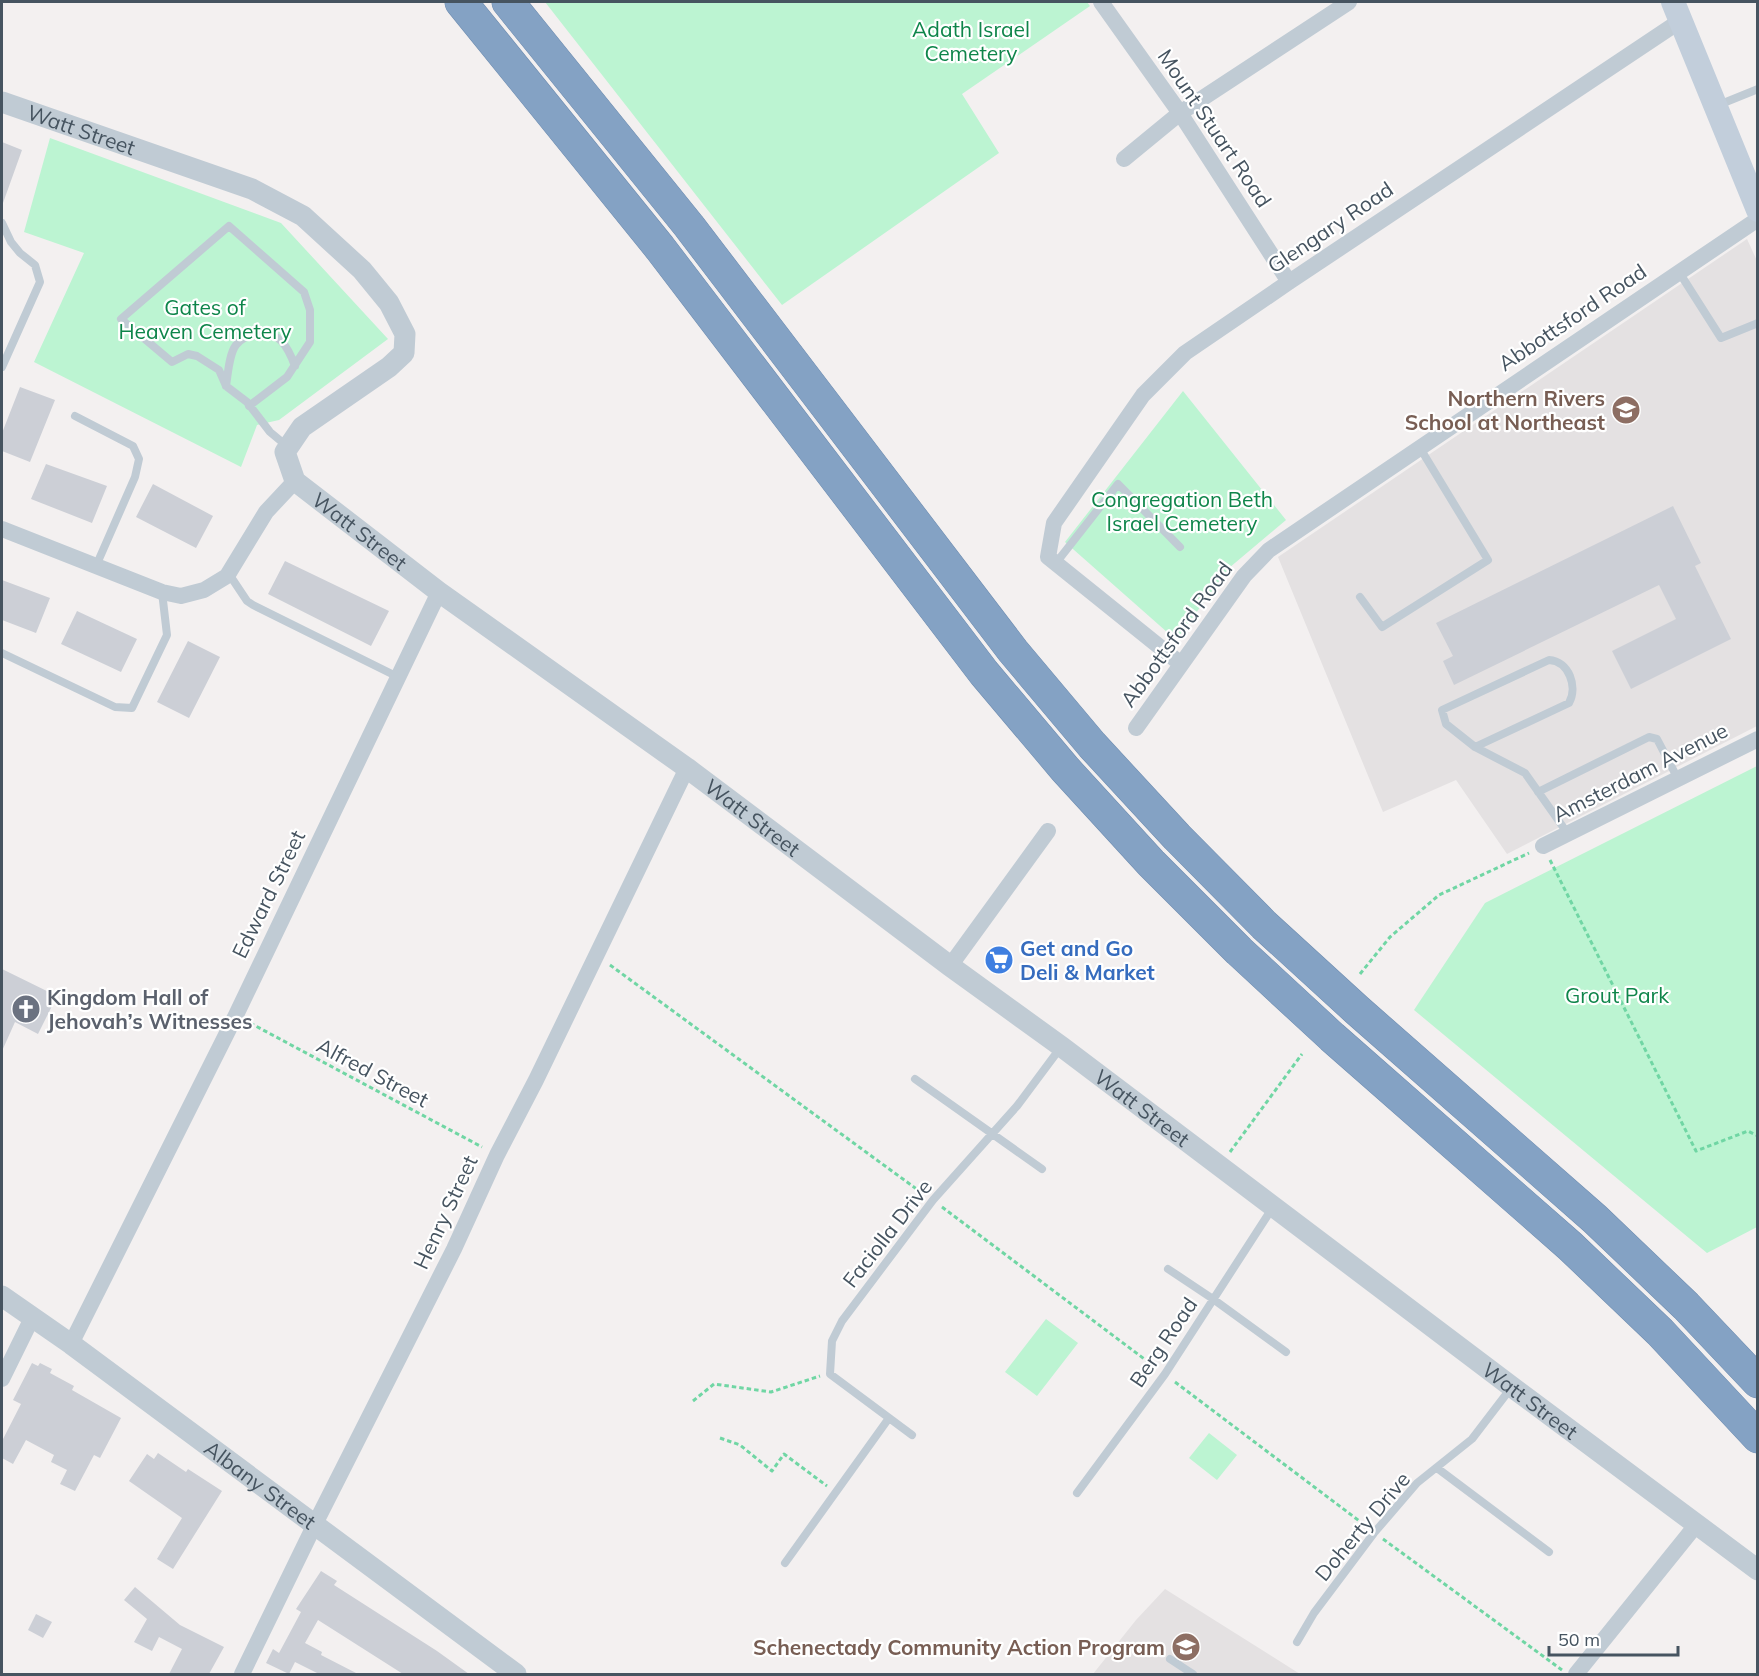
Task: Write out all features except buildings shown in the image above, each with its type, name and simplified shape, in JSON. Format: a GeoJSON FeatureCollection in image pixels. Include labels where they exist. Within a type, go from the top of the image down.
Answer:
{"type":"FeatureCollection","features":[{"type":"Feature","properties":{"kind":"highway"},"geometry":{"type":"LineString","coordinates":[[461,2],[660,248],[984,673],[1065,769],[1151,863],[1239,951],[1332,1037],[1570,1246],[1660,1332],[1758,1437]]}},
{"type":"Feature","properties":{"kind":"highway"},"geometry":{"type":"LineString","coordinates":[[508,2],[689,226],[1012,651],[1099,753],[1177,837],[1264,925],[1595,1219],[1686,1306],[1758,1382]]}},
{"type":"Feature","properties":{"kind":"main road"},"geometry":{"type":"LineString","coordinates":[[1677,11],[1758,210]]}},
{"type":"Feature","properties":{"kind":"street","name":"Mount Stuart Road"},"geometry":{"type":"LineString","coordinates":[[1101,2],[1180,113],[1289,282]]}},
{"type":"Feature","properties":{"kind":"street"},"geometry":{"type":"LineString","coordinates":[[1124,159],[1180,113],[1349,2]]}},
{"type":"Feature","properties":{"kind":"street","name":"Glengary Road"},"geometry":{"type":"LineString","coordinates":[[1056,563],[1048,557],[1054,523],[1143,395],[1185,353],[1677,11]]}},
{"type":"Feature","properties":{"kind":"street","name":"Watt Street"},"geometry":{"type":"LineString","coordinates":[[2,102],[252,189],[303,216],[362,270],[389,303],[405,334],[404,353],[389,367],[302,427],[285,452],[295,481],[439,592],[687,768],[950,966],[1062,1047],[1758,1570]]}},
{"type":"Feature","properties":{"kind":"street","name":"Abbottsford Road"},"geometry":{"type":"LineString","coordinates":[[1136,728],[1244,576],[1269,550],[1758,219]]}},
{"type":"Feature","properties":{"kind":"street"},"geometry":{"type":"LineString","coordinates":[[2,529],[162,592],[182,596],[204,590],[228,573],[266,512],[295,481]]}},
{"type":"Feature","properties":{"kind":"street"},"geometry":{"type":"LineString","coordinates":[[1056,563],[1181,664]]}},
{"type":"Feature","properties":{"kind":"street","name":"Edward Street"},"geometry":{"type":"LineString","coordinates":[[71,1344],[236,1015],[439,592]]}},
{"type":"Feature","properties":{"kind":"street","name":"Amsterdam Avenue"},"geometry":{"type":"LineString","coordinates":[[1543,846],[1758,739]]}},
{"type":"Feature","properties":{"kind":"street","name":"Henry Street"},"geometry":{"type":"LineString","coordinates":[[242,1674],[454,1249],[497,1155],[536,1080],[687,768]]}},
{"type":"Feature","properties":{"kind":"street"},"geometry":{"type":"LineString","coordinates":[[950,966],[1048,831]]}},
{"type":"Feature","properties":{"kind":"street","name":"Albany Street"},"geometry":{"type":"LineString","coordinates":[[2,1296],[71,1344],[516,1674]]}},
{"type":"Feature","properties":{"kind":"street"},"geometry":{"type":"LineString","coordinates":[[2,1379],[32,1318]]}},
{"type":"Feature","properties":{"kind":"street"},"geometry":{"type":"LineString","coordinates":[[1575,1674],[1697,1524]]}},
{"type":"Feature","properties":{"kind":"lane"},"geometry":{"type":"LineString","coordinates":[[1715,106],[1758,89]]}},
{"type":"Feature","properties":{"kind":"lane"},"geometry":{"type":"LineString","coordinates":[[2,223],[10,242],[35,265],[40,282],[2,367]]}},
{"type":"Feature","properties":{"kind":"lane"},"geometry":{"type":"LineString","coordinates":[[249,406],[287,377],[295,366],[310,342],[310,309],[303,292],[230,226],[121,319],[172,362],[188,354],[197,356],[219,370],[226,386],[249,406],[270,432],[289,447]]}},
{"type":"Feature","properties":{"kind":"lane"},"geometry":{"type":"LineString","coordinates":[[1679,272],[1721,338],[1758,323]]}},
{"type":"Feature","properties":{"kind":"lane"},"geometry":{"type":"LineString","coordinates":[[226,386],[236,345],[250,334],[266,332],[279,339],[290,353],[295,366]]}},
{"type":"Feature","properties":{"kind":"lane"},"geometry":{"type":"LineString","coordinates":[[75,416],[133,446],[139,459],[135,477],[96,566]]}},
{"type":"Feature","properties":{"kind":"lane"},"geometry":{"type":"LineString","coordinates":[[1360,597],[1382,627],[1488,560],[1420,448]]}},
{"type":"Feature","properties":{"kind":"lane"},"geometry":{"type":"LineString","coordinates":[[1056,563],[1118,484],[1180,547]]}},
{"type":"Feature","properties":{"kind":"lane"},"geometry":{"type":"LineString","coordinates":[[228,573],[247,601],[253,605],[398,677]]}},
{"type":"Feature","properties":{"kind":"lane"},"geometry":{"type":"LineString","coordinates":[[2,653],[115,707],[132,708],[167,635],[162,592]]}},
{"type":"Feature","properties":{"kind":"lane"},"geometry":{"type":"LineString","coordinates":[[1475,747],[1569,703],[1574,687],[1564,665],[1555,660],[1549,660],[1442,710],[1446,724],[1475,747],[1525,773],[1568,834]]}},
{"type":"Feature","properties":{"kind":"lane"},"geometry":{"type":"LineString","coordinates":[[1538,792],[1650,737],[1657,739],[1678,778]]}},
{"type":"Feature","properties":{"kind":"lane","name":"Faciolla Drive"},"geometry":{"type":"LineString","coordinates":[[830,1374],[832,1341],[842,1321],[933,1200],[1017,1106],[1062,1047]]}},
{"type":"Feature","properties":{"kind":"lane"},"geometry":{"type":"LineString","coordinates":[[915,1079],[1042,1169]]}},
{"type":"Feature","properties":{"kind":"lane","name":"Berg Road"},"geometry":{"type":"LineString","coordinates":[[1077,1493],[1165,1374],[1273,1207]]}},
{"type":"Feature","properties":{"kind":"lane"},"geometry":{"type":"LineString","coordinates":[[1168,1269],[1286,1352]]}},
{"type":"Feature","properties":{"kind":"lane"},"geometry":{"type":"LineString","coordinates":[[830,1374],[912,1435]]}},
{"type":"Feature","properties":{"kind":"lane","name":"Doherty Drive"},"geometry":{"type":"LineString","coordinates":[[1297,1642],[1314,1613],[1374,1533],[1418,1483],[1472,1439],[1512,1387]]}},
{"type":"Feature","properties":{"kind":"lane"},"geometry":{"type":"LineString","coordinates":[[785,1563],[889,1418]]}},
{"type":"Feature","properties":{"kind":"lane"},"geometry":{"type":"LineString","coordinates":[[1437,1467],[1549,1552]]}},
{"type":"Feature","properties":{"kind":"lane"},"geometry":{"type":"LineString","coordinates":[[1170,1659],[1193,1674]]}},
{"type":"Feature","properties":{"kind":"path"},"geometry":{"type":"LineString","coordinates":[[1360,974],[1390,937],[1439,895],[1543,846],[1696,1151],[1748,1131],[1758,1136]]}},
{"type":"Feature","properties":{"kind":"path"},"geometry":{"type":"LineString","coordinates":[[596,954],[933,1200],[1374,1533],[1568,1674]]}},
{"type":"Feature","properties":{"kind":"path","name":"Alfred Street"},"geometry":{"type":"LineString","coordinates":[[236,1015],[497,1155]]}},
{"type":"Feature","properties":{"kind":"path"},"geometry":{"type":"LineString","coordinates":[[1220,1166],[1302,1054]]}},
{"type":"Feature","properties":{"kind":"path"},"geometry":{"type":"LineString","coordinates":[[693,1401],[714,1384],[771,1392],[830,1374]]}},
{"type":"Feature","properties":{"kind":"path"},"geometry":{"type":"LineString","coordinates":[[720,1438],[740,1445],[772,1471],[784,1454],[836,1492]]}},
{"type":"Feature","properties":{"kind":"shaded area","name":"Northern Rivers School at Northeast"},"geometry":{"type":"Polygon","coordinates":[[[1747,239],[1758,263],[1757,726],[1507,854],[1456,780],[1383,812],[1278,557],[1747,239]]]}},
{"type":"Feature","properties":{"kind":"shaded area","name":"Schenectady Community Action Program"},"geometry":{"type":"Polygon","coordinates":[[[1165,1589],[1300,1674],[1093,1674],[1136,1620],[1165,1589]]]}},
{"type":"Feature","properties":{"kind":"green space","name":"Adath Israel Cemetery"},"geometry":{"type":"Polygon","coordinates":[[[545,2],[1087,2],[1090,6],[962,94],[999,153],[782,305],[545,2]]]}},
{"type":"Feature","properties":{"kind":"green space","name":"Gates of Heaven Cemetery"},"geometry":{"type":"Polygon","coordinates":[[[50,138],[281,223],[388,339],[279,420],[257,425],[241,467],[34,362],[84,253],[24,232],[50,138]]]}},
{"type":"Feature","properties":{"kind":"green space","name":"Congregation Beth Israel Cemetery"},"geometry":{"type":"Polygon","coordinates":[[[1183,391],[1286,520],[1229,568],[1176,640],[1065,542],[1183,391]]]}},
{"type":"Feature","properties":{"kind":"green space","name":"Grout Park"},"geometry":{"type":"Polygon","coordinates":[[[1757,766],[1757,1227],[1707,1253],[1414,1010],[1485,903],[1757,766]]]}},
{"type":"Feature","properties":{"kind":"green space"},"geometry":{"type":"Polygon","coordinates":[[[1046,1319],[1078,1343],[1037,1396],[1005,1372],[1046,1319]]]}},
{"type":"Feature","properties":{"kind":"green space"},"geometry":{"type":"Polygon","coordinates":[[[1209,1433],[1237,1455],[1217,1480],[1189,1458],[1209,1433]]]}},
{"type":"Feature","properties":{"kind":"place","name":"Northern Rivers School at Northeast"},"geometry":{"type":"Point","coordinates":[1626,410]}},
{"type":"Feature","properties":{"kind":"place","name":"Get and Go Deli & Market"},"geometry":{"type":"Point","coordinates":[999,960]}},
{"type":"Feature","properties":{"kind":"place","name":"Kingdom Hall of Jehovah’s Witnesses"},"geometry":{"type":"Point","coordinates":[26,1009]}},
{"type":"Feature","properties":{"kind":"place","name":"Schenectady Community Action Program"},"geometry":{"type":"Point","coordinates":[1186,1647]}}]}
